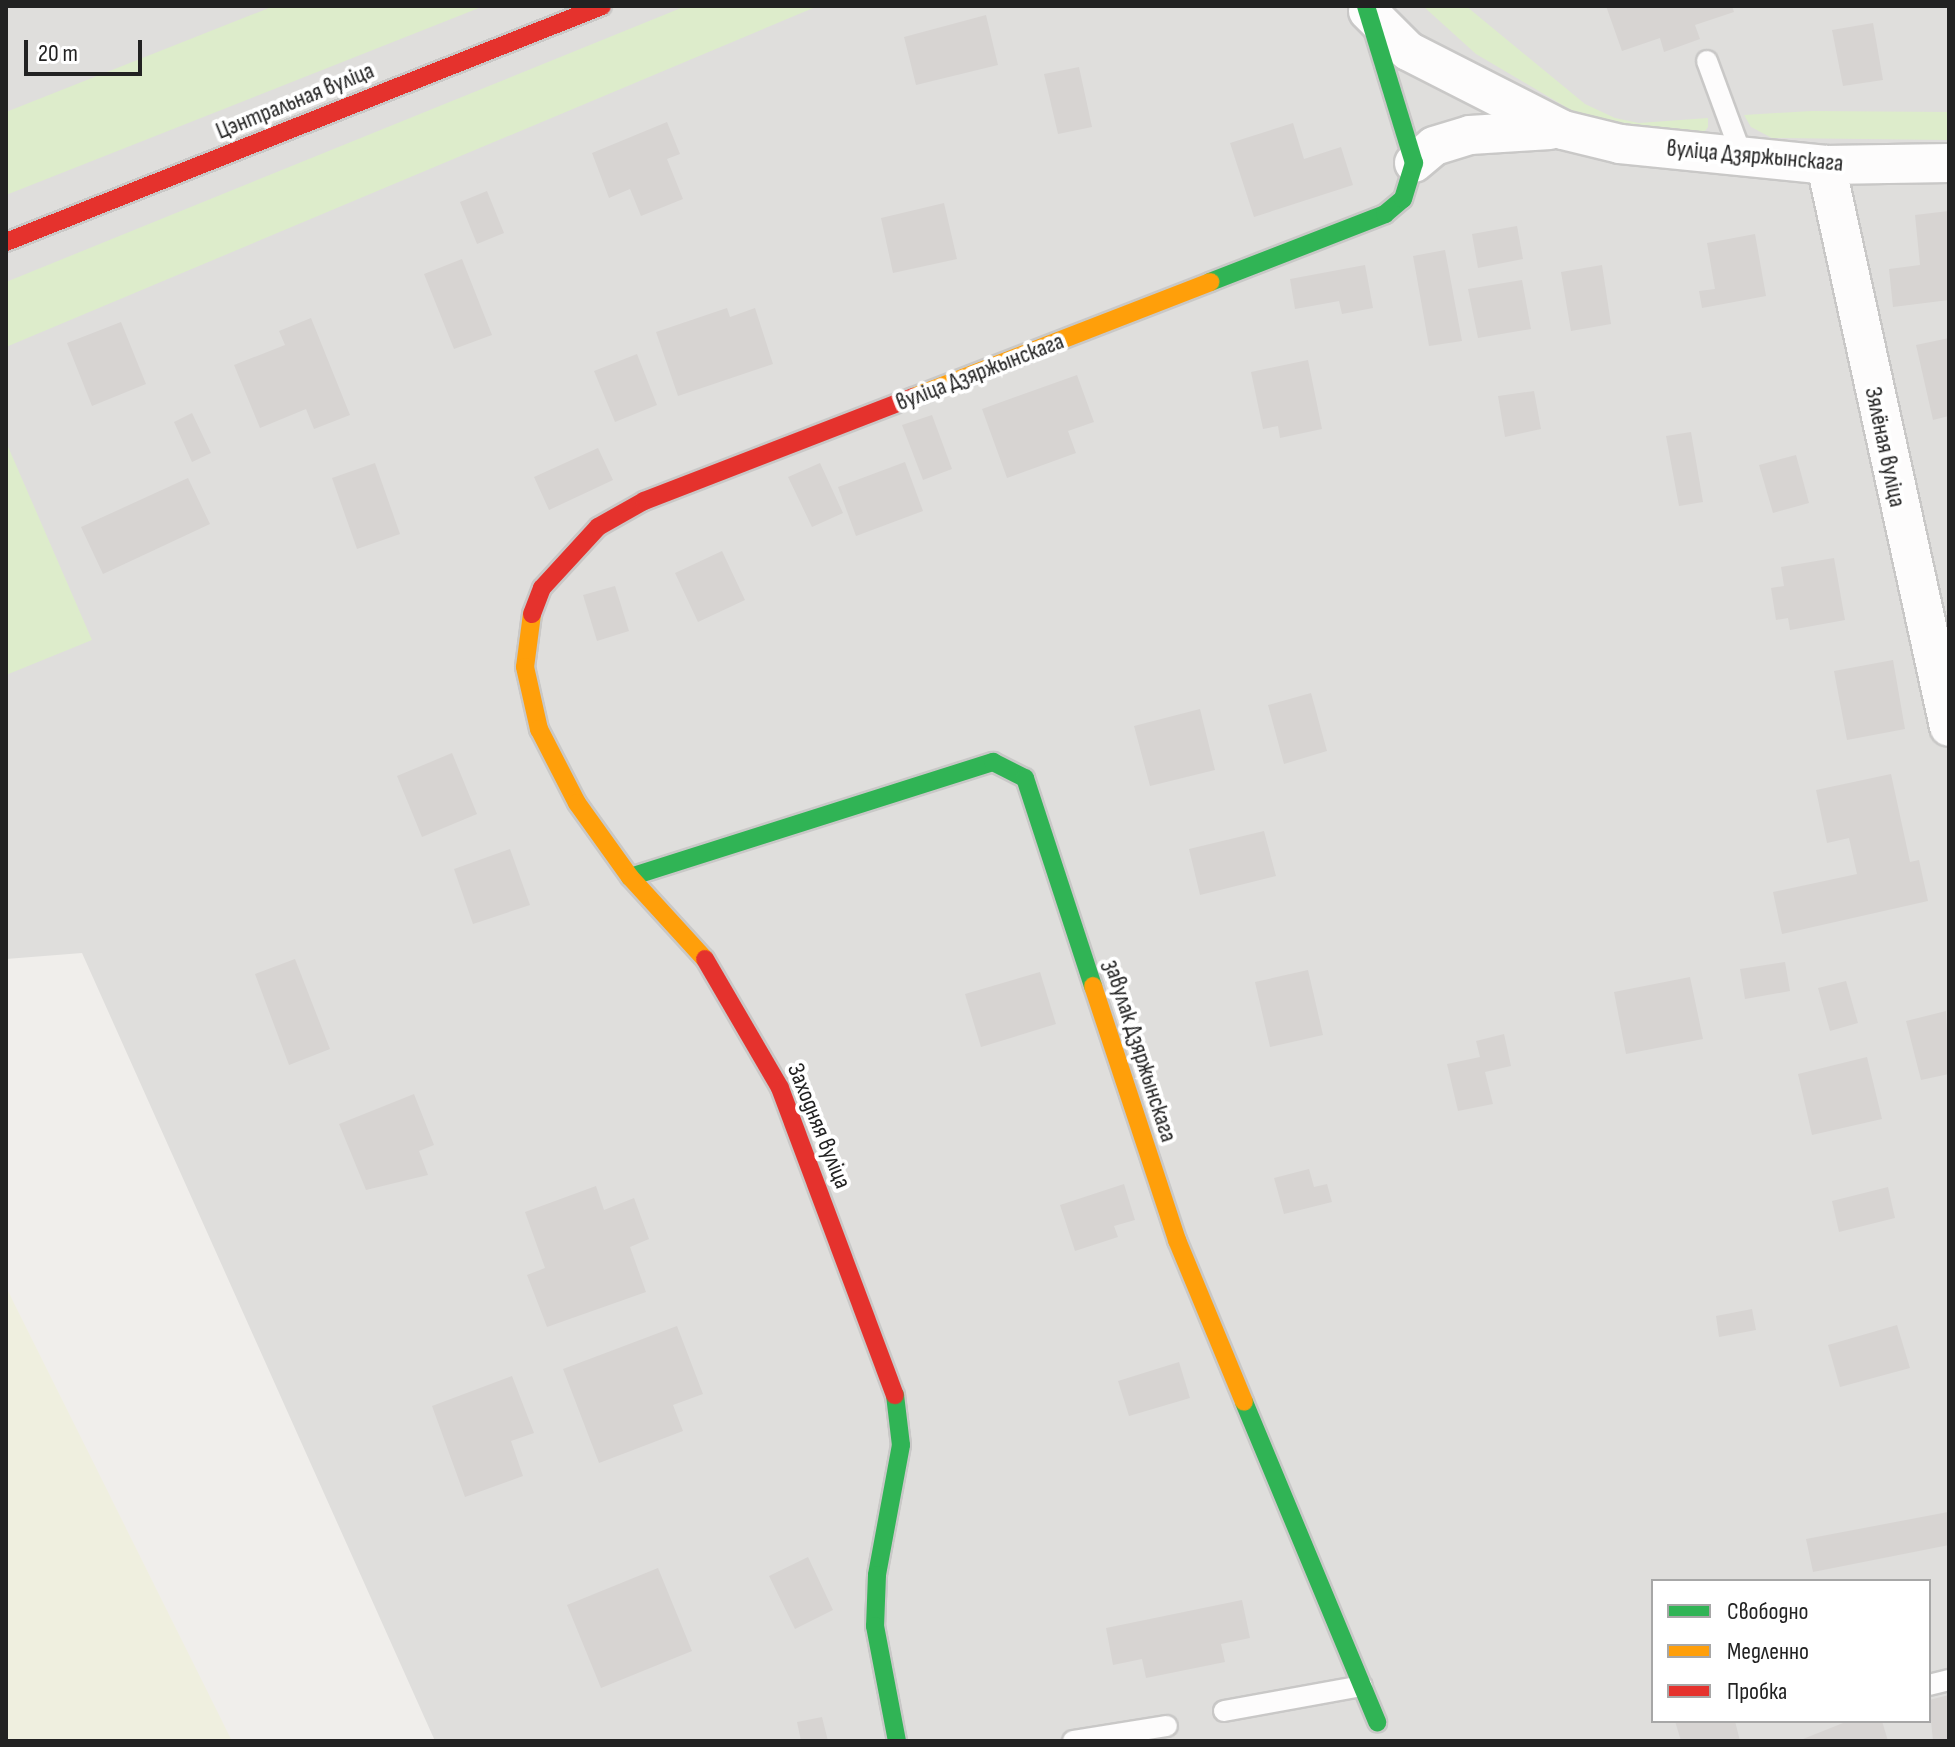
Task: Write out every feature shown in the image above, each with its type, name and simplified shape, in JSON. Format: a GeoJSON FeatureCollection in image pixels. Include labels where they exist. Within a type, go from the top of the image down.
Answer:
{"type":"FeatureCollection","features":[{"type":"Feature","properties":{"kind":"street","name":"Цэнтральная вуліца"},"geometry":{"type":"LineString","coordinates":[[6,242],[602,6]]}},
{"type":"Feature","properties":{"kind":"street","name":"вуліца Дзяржынскага"},"geometry":{"type":"LineString","coordinates":[[1367,8],[1408,51],[1563,130],[1620,144],[1826,165],[1949,163]]}},
{"type":"Feature","properties":{"kind":"street","name":"вуліца Дзяржынскага"},"geometry":{"type":"LineString","coordinates":[[1367,8],[1414,163]]}},
{"type":"Feature","properties":{"kind":"street","name":"вуліца Дзяржынскага"},"geometry":{"type":"LineString","coordinates":[[542,588],[598,527],[644,501],[1370,223],[1403,199],[1414,163],[1434,146],[1470,135],[1563,130]]}},
{"type":"Feature","properties":{"kind":"street","name":"Зялёная вуліца"},"geometry":{"type":"LineString","coordinates":[[1826,165],[1949,727]]}},
{"type":"Feature","properties":{"kind":"street","name":"Заходняя вуліца"},"geometry":{"type":"LineString","coordinates":[[542,588],[527,627],[525,667],[539,729],[577,803],[630,877],[711,966],[745,1019],[780,1088],[894,1385],[901,1445],[877,1575],[875,1626],[897,1741]]}},
{"type":"Feature","properties":{"kind":"street","name":"завулак Дзяржынскага"},"geometry":{"type":"LineString","coordinates":[[630,877],[993,762],[1025,778],[1177,1240],[1377,1722]]}},
{"type":"Feature","properties":{"kind":"lane"},"geometry":{"type":"LineString","coordinates":[[1707,61],[1742,156]]}},
{"type":"Feature","properties":{"kind":"lane"},"geometry":{"type":"LineString","coordinates":[[1224,1711],[1362,1686]]}},
{"type":"Feature","properties":{"kind":"lane"},"geometry":{"type":"LineString","coordinates":[[1073,1741],[1167,1726]]}},
{"type":"Feature","properties":{"kind":"shaded area"},"geometry":{"type":"Polygon","coordinates":[[[6,6],[1949,6],[1949,1741],[435,1741],[82,953],[6,959],[6,6]]]}},
{"type":"Feature","properties":{"kind":"green space"},"geometry":{"type":"Polygon","coordinates":[[[274,6],[484,6],[6,195],[6,112],[274,6]]]}},
{"type":"Feature","properties":{"kind":"green space"},"geometry":{"type":"Polygon","coordinates":[[[686,6],[818,6],[6,347],[6,282],[686,6]]]}},
{"type":"Feature","properties":{"kind":"green space"},"geometry":{"type":"Polygon","coordinates":[[[1423,6],[1466,6],[1585,104],[1615,118],[1639,123],[1708,118],[1708,127],[1703,134],[1631,132],[1581,116],[1476,54],[1423,6]]]}},
{"type":"Feature","properties":{"kind":"green space"},"geometry":{"type":"Polygon","coordinates":[[[1811,111],[1949,112],[1949,140],[1772,138],[1751,127],[1744,115],[1811,111]]]}},
{"type":"Feature","properties":{"kind":"green space"},"geometry":{"type":"Polygon","coordinates":[[[6,442],[92,640],[6,675],[6,442]]]}},
{"type":"Feature","properties":{"kind":"green space"},"geometry":{"type":"Polygon","coordinates":[[[6,1287],[232,1741],[6,1741],[6,1287]]]}},
{"type":"Feature","properties":{"kind":"building"},"geometry":{"type":"Polygon","coordinates":[[[1606,6],[1732,6],[1734,12],[1695,25],[1700,39],[1664,52],[1660,38],[1622,51],[1606,6]]]}},
{"type":"Feature","properties":{"kind":"building"},"geometry":{"type":"Polygon","coordinates":[[[986,15],[998,65],[916,85],[904,37],[986,15]]]}},
{"type":"Feature","properties":{"kind":"building"},"geometry":{"type":"Polygon","coordinates":[[[1873,23],[1883,80],[1843,86],[1832,30],[1873,23]]]}},
{"type":"Feature","properties":{"kind":"building"},"geometry":{"type":"Polygon","coordinates":[[[1079,67],[1092,127],[1058,134],[1044,74],[1079,67]]]}},
{"type":"Feature","properties":{"kind":"building"},"geometry":{"type":"Polygon","coordinates":[[[667,122],[680,154],[667,159],[683,199],[641,216],[630,189],[609,198],[592,153],[667,122]]]}},
{"type":"Feature","properties":{"kind":"building"},"geometry":{"type":"Polygon","coordinates":[[[1293,123],[1304,159],[1341,147],[1353,185],[1254,217],[1230,143],[1293,123]]]}},
{"type":"Feature","properties":{"kind":"building"},"geometry":{"type":"Polygon","coordinates":[[[487,191],[504,233],[477,244],[460,202],[487,191]]]}},
{"type":"Feature","properties":{"kind":"building"},"geometry":{"type":"Polygon","coordinates":[[[944,203],[957,259],[893,273],[881,218],[944,203]]]}},
{"type":"Feature","properties":{"kind":"building"},"geometry":{"type":"Polygon","coordinates":[[[1949,211],[1949,300],[1893,307],[1889,269],[1920,265],[1915,215],[1949,211]]]}},
{"type":"Feature","properties":{"kind":"building"},"geometry":{"type":"Polygon","coordinates":[[[1517,226],[1523,259],[1478,268],[1472,234],[1517,226]]]}},
{"type":"Feature","properties":{"kind":"building"},"geometry":{"type":"Polygon","coordinates":[[[1755,234],[1766,296],[1702,308],[1699,291],[1715,289],[1707,243],[1755,234]]]}},
{"type":"Feature","properties":{"kind":"building"},"geometry":{"type":"Polygon","coordinates":[[[1445,250],[1462,341],[1429,346],[1413,256],[1445,250]]]}},
{"type":"Feature","properties":{"kind":"building"},"geometry":{"type":"Polygon","coordinates":[[[462,259],[492,335],[454,349],[424,274],[462,259]]]}},
{"type":"Feature","properties":{"kind":"building"},"geometry":{"type":"Polygon","coordinates":[[[1365,265],[1373,308],[1342,314],[1339,301],[1295,309],[1290,279],[1365,265]]]}},
{"type":"Feature","properties":{"kind":"building"},"geometry":{"type":"Polygon","coordinates":[[[1602,265],[1611,324],[1571,331],[1561,272],[1602,265]]]}},
{"type":"Feature","properties":{"kind":"building"},"geometry":{"type":"Polygon","coordinates":[[[1522,280],[1531,329],[1478,338],[1468,289],[1522,280]]]}},
{"type":"Feature","properties":{"kind":"building"},"geometry":{"type":"Polygon","coordinates":[[[727,308],[730,317],[755,308],[773,364],[678,396],[656,332],[727,308]]]}},
{"type":"Feature","properties":{"kind":"building"},"geometry":{"type":"Polygon","coordinates":[[[311,318],[350,415],[314,429],[306,409],[260,428],[234,365],[285,345],[279,331],[311,318]]]}},
{"type":"Feature","properties":{"kind":"building"},"geometry":{"type":"Polygon","coordinates":[[[121,322],[146,384],[92,406],[67,343],[121,322]]]}},
{"type":"Feature","properties":{"kind":"building"},"geometry":{"type":"Polygon","coordinates":[[[1949,338],[1949,416],[1933,420],[1916,345],[1949,338]]]}},
{"type":"Feature","properties":{"kind":"building"},"geometry":{"type":"Polygon","coordinates":[[[637,354],[657,405],[615,422],[594,371],[637,354]]]}},
{"type":"Feature","properties":{"kind":"building"},"geometry":{"type":"Polygon","coordinates":[[[1308,360],[1322,429],[1280,438],[1278,426],[1263,429],[1251,372],[1308,360]]]}},
{"type":"Feature","properties":{"kind":"building"},"geometry":{"type":"Polygon","coordinates":[[[1077,375],[1094,422],[1068,431],[1076,453],[1007,478],[982,409],[1077,375]]]}},
{"type":"Feature","properties":{"kind":"building"},"geometry":{"type":"Polygon","coordinates":[[[1534,391],[1541,429],[1505,437],[1498,396],[1534,391]]]}},
{"type":"Feature","properties":{"kind":"building"},"geometry":{"type":"Polygon","coordinates":[[[192,413],[211,453],[192,462],[174,422],[192,413]]]}},
{"type":"Feature","properties":{"kind":"building"},"geometry":{"type":"Polygon","coordinates":[[[932,415],[952,469],[923,480],[902,425],[932,415]]]}},
{"type":"Feature","properties":{"kind":"building"},"geometry":{"type":"Polygon","coordinates":[[[1691,432],[1703,502],[1679,506],[1666,436],[1691,432]]]}},
{"type":"Feature","properties":{"kind":"building"},"geometry":{"type":"Polygon","coordinates":[[[598,448],[613,480],[549,510],[534,477],[598,448]]]}},
{"type":"Feature","properties":{"kind":"building"},"geometry":{"type":"Polygon","coordinates":[[[1796,455],[1809,503],[1773,513],[1759,465],[1796,455]]]}},
{"type":"Feature","properties":{"kind":"building"},"geometry":{"type":"Polygon","coordinates":[[[905,462],[923,511],[856,536],[838,487],[905,462]]]}},
{"type":"Feature","properties":{"kind":"building"},"geometry":{"type":"Polygon","coordinates":[[[375,463],[400,534],[357,549],[332,478],[375,463]]]}},
{"type":"Feature","properties":{"kind":"building"},"geometry":{"type":"Polygon","coordinates":[[[820,463],[843,513],[812,527],[788,477],[820,463]]]}},
{"type":"Feature","properties":{"kind":"building"},"geometry":{"type":"Polygon","coordinates":[[[188,478],[210,524],[103,574],[81,527],[188,478]]]}},
{"type":"Feature","properties":{"kind":"building"},"geometry":{"type":"Polygon","coordinates":[[[722,551],[745,600],[698,622],[675,573],[722,551]]]}},
{"type":"Feature","properties":{"kind":"building"},"geometry":{"type":"Polygon","coordinates":[[[1834,558],[1845,620],[1790,630],[1788,618],[1776,620],[1771,588],[1784,586],[1781,567],[1834,558]]]}},
{"type":"Feature","properties":{"kind":"building"},"geometry":{"type":"Polygon","coordinates":[[[615,586],[629,631],[597,641],[583,595],[615,586]]]}},
{"type":"Feature","properties":{"kind":"building"},"geometry":{"type":"Polygon","coordinates":[[[1893,660],[1905,729],[1847,740],[1834,671],[1893,660]]]}},
{"type":"Feature","properties":{"kind":"building"},"geometry":{"type":"Polygon","coordinates":[[[1311,693],[1327,751],[1284,764],[1268,705],[1311,693]]]}},
{"type":"Feature","properties":{"kind":"building"},"geometry":{"type":"Polygon","coordinates":[[[1200,709],[1215,770],[1150,786],[1134,726],[1200,709]]]}},
{"type":"Feature","properties":{"kind":"building"},"geometry":{"type":"Polygon","coordinates":[[[452,753],[477,814],[422,837],[397,776],[452,753]]]}},
{"type":"Feature","properties":{"kind":"building"},"geometry":{"type":"Polygon","coordinates":[[[1891,774],[1910,862],[1919,860],[1928,901],[1782,934],[1773,892],[1857,874],[1849,838],[1827,843],[1816,790],[1891,774]]]}},
{"type":"Feature","properties":{"kind":"building"},"geometry":{"type":"Polygon","coordinates":[[[1264,831],[1276,876],[1200,895],[1189,849],[1264,831]]]}},
{"type":"Feature","properties":{"kind":"building"},"geometry":{"type":"Polygon","coordinates":[[[510,849],[530,905],[473,924],[454,869],[510,849]]]}},
{"type":"Feature","properties":{"kind":"building"},"geometry":{"type":"Polygon","coordinates":[[[295,959],[330,1049],[289,1065],[255,974],[295,959]]]}},
{"type":"Feature","properties":{"kind":"building"},"geometry":{"type":"Polygon","coordinates":[[[1785,962],[1790,991],[1745,999],[1740,969],[1785,962]]]}},
{"type":"Feature","properties":{"kind":"building"},"geometry":{"type":"Polygon","coordinates":[[[1308,970],[1323,1035],[1270,1047],[1255,982],[1308,970]]]}},
{"type":"Feature","properties":{"kind":"building"},"geometry":{"type":"Polygon","coordinates":[[[1040,972],[1056,1024],[981,1047],[965,994],[1040,972]]]}},
{"type":"Feature","properties":{"kind":"building"},"geometry":{"type":"Polygon","coordinates":[[[1690,977],[1703,1039],[1626,1054],[1614,992],[1690,977]]]}},
{"type":"Feature","properties":{"kind":"building"},"geometry":{"type":"Polygon","coordinates":[[[1846,981],[1858,1023],[1830,1031],[1818,988],[1846,981]]]}},
{"type":"Feature","properties":{"kind":"building"},"geometry":{"type":"Polygon","coordinates":[[[1946,1011],[1949,1074],[1921,1080],[1906,1021],[1946,1011]]]}},
{"type":"Feature","properties":{"kind":"building"},"geometry":{"type":"Polygon","coordinates":[[[1504,1034],[1511,1066],[1485,1072],[1493,1104],[1458,1111],[1447,1064],[1480,1057],[1476,1041],[1504,1034]]]}},
{"type":"Feature","properties":{"kind":"building"},"geometry":{"type":"Polygon","coordinates":[[[1867,1057],[1882,1119],[1812,1135],[1798,1074],[1867,1057]]]}},
{"type":"Feature","properties":{"kind":"building"},"geometry":{"type":"Polygon","coordinates":[[[414,1094],[434,1145],[419,1151],[428,1175],[366,1190],[339,1124],[414,1094]]]}},
{"type":"Feature","properties":{"kind":"building"},"geometry":{"type":"Polygon","coordinates":[[[1309,1169],[1314,1187],[1327,1184],[1332,1202],[1284,1214],[1274,1178],[1309,1169]]]}},
{"type":"Feature","properties":{"kind":"building"},"geometry":{"type":"Polygon","coordinates":[[[1124,1184],[1135,1220],[1114,1226],[1118,1237],[1075,1251],[1060,1205],[1124,1184]]]}},
{"type":"Feature","properties":{"kind":"building"},"geometry":{"type":"Polygon","coordinates":[[[596,1186],[604,1210],[634,1198],[649,1239],[630,1247],[646,1292],[547,1327],[527,1275],[545,1268],[525,1212],[596,1186]]]}},
{"type":"Feature","properties":{"kind":"building"},"geometry":{"type":"Polygon","coordinates":[[[1888,1187],[1895,1218],[1839,1232],[1832,1201],[1888,1187]]]}},
{"type":"Feature","properties":{"kind":"building"},"geometry":{"type":"Polygon","coordinates":[[[1752,1309],[1756,1330],[1719,1337],[1716,1316],[1752,1309]]]}},
{"type":"Feature","properties":{"kind":"building"},"geometry":{"type":"Polygon","coordinates":[[[1897,1325],[1910,1368],[1840,1387],[1828,1345],[1897,1325]]]}},
{"type":"Feature","properties":{"kind":"building"},"geometry":{"type":"Polygon","coordinates":[[[677,1326],[703,1394],[673,1405],[683,1431],[599,1463],[563,1369],[677,1326]]]}},
{"type":"Feature","properties":{"kind":"building"},"geometry":{"type":"Polygon","coordinates":[[[1179,1362],[1190,1398],[1129,1416],[1118,1381],[1179,1362]]]}},
{"type":"Feature","properties":{"kind":"building"},"geometry":{"type":"Polygon","coordinates":[[[512,1376],[534,1433],[511,1441],[523,1476],[465,1497],[432,1406],[512,1376]]]}},
{"type":"Feature","properties":{"kind":"building"},"geometry":{"type":"Polygon","coordinates":[[[1948,1512],[1949,1545],[1813,1572],[1806,1539],[1948,1512]]]}},
{"type":"Feature","properties":{"kind":"building"},"geometry":{"type":"Polygon","coordinates":[[[808,1557],[833,1610],[795,1629],[769,1576],[808,1557]]]}},
{"type":"Feature","properties":{"kind":"building"},"geometry":{"type":"Polygon","coordinates":[[[658,1568],[692,1651],[601,1688],[567,1605],[658,1568]]]}},
{"type":"Feature","properties":{"kind":"building"},"geometry":{"type":"Polygon","coordinates":[[[1242,1600],[1250,1638],[1221,1644],[1225,1662],[1146,1678],[1142,1659],[1113,1665],[1106,1628],[1242,1600]]]}},
{"type":"Feature","properties":{"kind":"building"},"geometry":{"type":"Polygon","coordinates":[[[1949,1695],[1949,1741],[1933,1741],[1931,1700],[1949,1695]]]}},
{"type":"Feature","properties":{"kind":"building"},"geometry":{"type":"Polygon","coordinates":[[[822,1717],[828,1741],[801,1741],[797,1722],[822,1717]]]}},
{"type":"Feature","properties":{"kind":"building"},"geometry":{"type":"Polygon","coordinates":[[[1676,1723],[1736,1723],[1740,1741],[1681,1741],[1676,1723]]]}},
{"type":"Feature","properties":{"kind":"building"},"geometry":{"type":"Polygon","coordinates":[[[1843,1723],[1883,1723],[1888,1741],[1798,1741],[1843,1723]]]}},
{"type":"Feature","properties":{"kind":"traffic: fast"},"geometry":{"type":"LineString","coordinates":[[1210,282],[1385,214],[1403,199],[1414,163],[1366,6]]}},
{"type":"Feature","properties":{"kind":"traffic: fast"},"geometry":{"type":"LineString","coordinates":[[630,877],[993,762],[1025,778],[1093,986]]}},
{"type":"Feature","properties":{"kind":"traffic: fast"},"geometry":{"type":"LineString","coordinates":[[895,1395],[901,1445],[877,1575],[875,1626],[897,1741]]}},
{"type":"Feature","properties":{"kind":"traffic: fast"},"geometry":{"type":"LineString","coordinates":[[1244,1402],[1377,1722]]}},
{"type":"Feature","properties":{"kind":"traffic: slow"},"geometry":{"type":"LineString","coordinates":[[914,397],[1210,282]]}},
{"type":"Feature","properties":{"kind":"traffic: slow"},"geometry":{"type":"LineString","coordinates":[[532,614],[525,667],[539,729],[577,803],[630,877],[705,959]]}},
{"type":"Feature","properties":{"kind":"traffic: slow"},"geometry":{"type":"LineString","coordinates":[[1093,986],[1177,1240],[1244,1402]]}},
{"type":"Feature","properties":{"kind":"traffic: jam"},"geometry":{"type":"LineString","coordinates":[[6,242],[602,6]]}},
{"type":"Feature","properties":{"kind":"traffic: jam"},"geometry":{"type":"LineString","coordinates":[[532,614],[542,588],[598,527],[644,501],[914,397]]}},
{"type":"Feature","properties":{"kind":"traffic: jam"},"geometry":{"type":"LineString","coordinates":[[705,959],[780,1088],[895,1395]]}}]}
